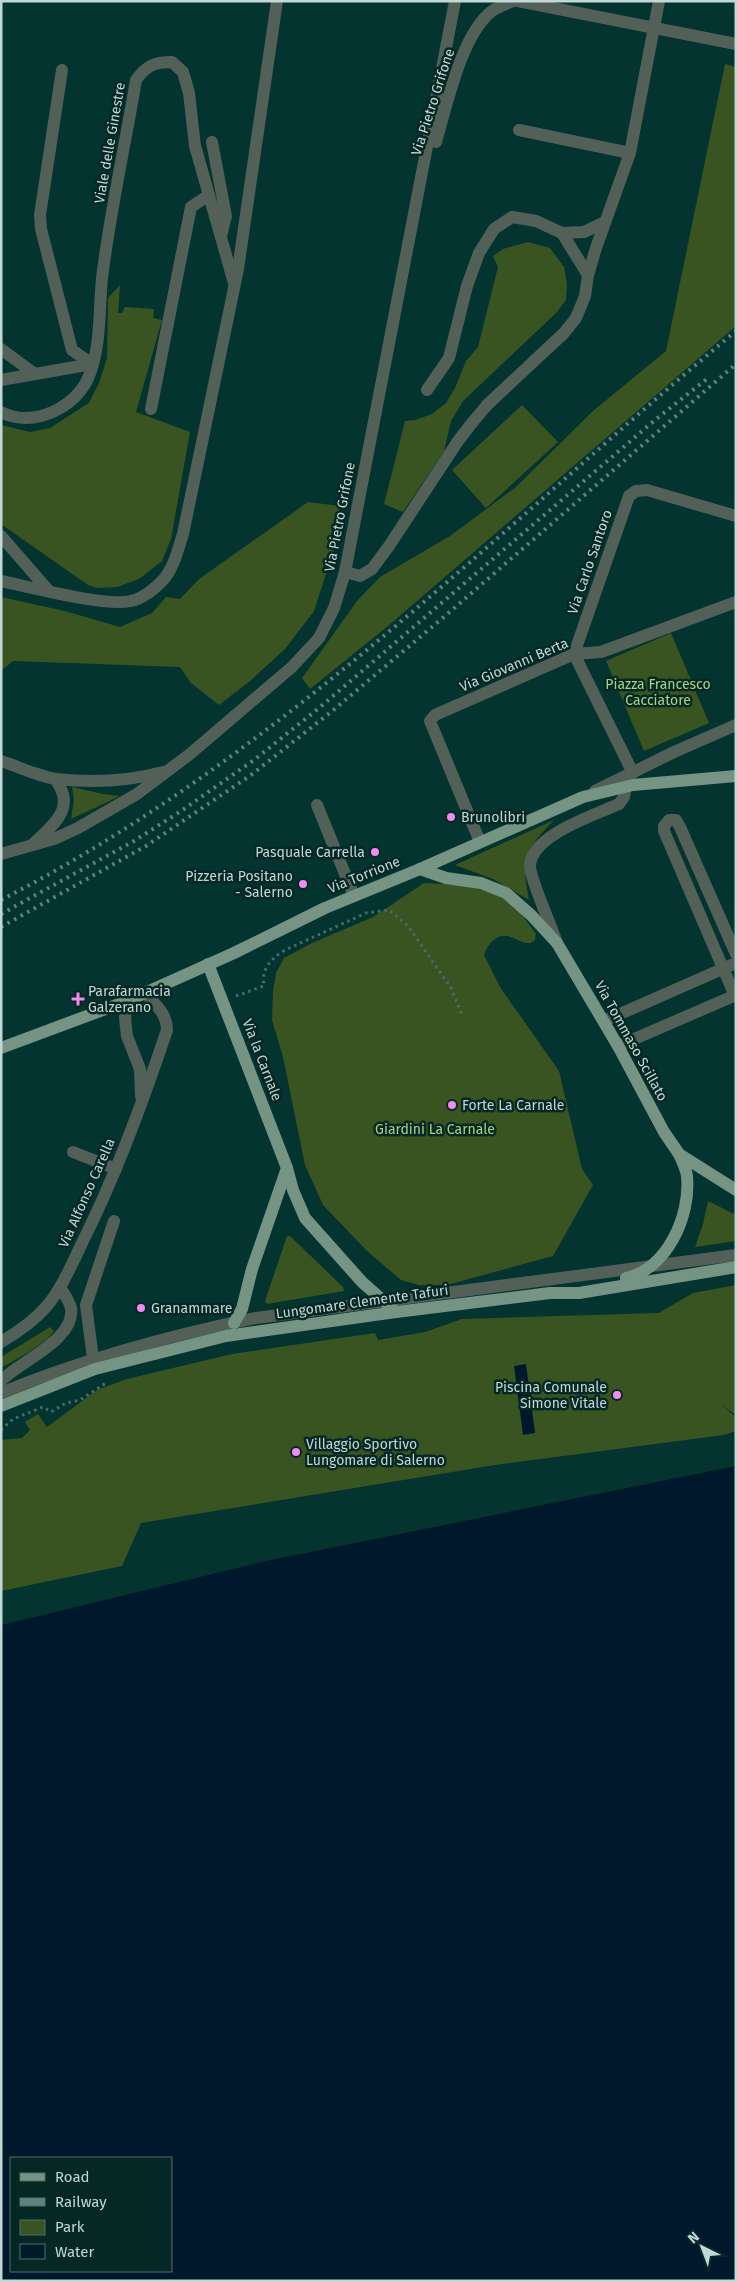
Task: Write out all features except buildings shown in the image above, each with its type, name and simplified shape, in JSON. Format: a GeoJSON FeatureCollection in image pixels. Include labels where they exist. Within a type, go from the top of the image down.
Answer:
{"type":"FeatureCollection","features":[{"type":"Feature","properties":{"kind":"main road"},"geometry":{"type":"LineString","coordinates":[[583,797],[626,786],[736,776]]}},
{"type":"Feature","properties":{"kind":"main road","name":"Via Torrione"},"geometry":{"type":"LineString","coordinates":[[2,1046],[127,1001],[354,896],[583,797]]}},
{"type":"Feature","properties":{"kind":"main road","name":"Via Tommaso Scillato"},"geometry":{"type":"LineString","coordinates":[[420,869],[446,878],[481,883],[506,893],[523,906],[557,943],[604,1021],[664,1132],[679,1154],[686,1176],[686,1203],[683,1216],[669,1245],[650,1267],[639,1275],[579,1284],[550,1293]]}},
{"type":"Feature","properties":{"kind":"main road","name":"Via la Carnale"},"geometry":{"type":"LineString","coordinates":[[208,964],[305,1218],[362,1282],[396,1312]]}},
{"type":"Feature","properties":{"kind":"main road","name":"Via Tommaso Scillato"},"geometry":{"type":"LineString","coordinates":[[679,1154],[736,1190]]}},
{"type":"Feature","properties":{"kind":"main road"},"geometry":{"type":"LineString","coordinates":[[234,1323],[242,1309],[252,1269],[287,1168]]}},
{"type":"Feature","properties":{"kind":"main road","name":"Lungomare Clemente Tafuri"},"geometry":{"type":"LineString","coordinates":[[1,1406],[93,1364],[226,1336],[550,1293],[579,1293],[736,1267]]}},
{"type":"Feature","properties":{"kind":"street","name":"Viale delle Ginestre"},"geometry":{"type":"LineString","coordinates":[[1,582],[110,602],[132,601],[147,594],[163,580],[170,569],[183,534],[235,286],[277,1]]}},
{"type":"Feature","properties":{"kind":"street","name":"Via Pietro Grifone"},"geometry":{"type":"LineString","coordinates":[[1,854],[54,839],[78,828],[137,794],[292,667],[308,651],[328,623],[345,572],[418,201],[455,1]]}},
{"type":"Feature","properties":{"kind":"street","name":"Via Pietro Grifone"},"geometry":{"type":"LineString","coordinates":[[418,201],[464,51],[480,24],[490,12],[513,1]]}},
{"type":"Feature","properties":{"kind":"street"},"geometry":{"type":"LineString","coordinates":[[518,1],[736,44]]}},
{"type":"Feature","properties":{"kind":"street"},"geometry":{"type":"LineString","coordinates":[[345,572],[360,576],[372,569],[472,422],[564,334],[576,318],[585,296],[588,274],[605,222],[630,153],[660,1]]}},
{"type":"Feature","properties":{"kind":"street","name":"Viale delle Ginestre"},"geometry":{"type":"LineString","coordinates":[[1,412],[24,416],[41,415],[62,408],[78,396],[90,375],[103,276],[136,80],[144,69],[156,62],[172,62],[183,72],[189,93],[195,146],[235,286]]}},
{"type":"Feature","properties":{"kind":"street"},"geometry":{"type":"LineString","coordinates":[[62,70],[40,215],[41,229],[72,350],[92,364]]}},
{"type":"Feature","properties":{"kind":"street"},"geometry":{"type":"LineString","coordinates":[[519,130],[630,153]]}},
{"type":"Feature","properties":{"kind":"street","name":"Viale delle Ginestre"},"geometry":{"type":"LineString","coordinates":[[212,142],[226,216],[221,238]]}},
{"type":"Feature","properties":{"kind":"street"},"geometry":{"type":"LineString","coordinates":[[151,409],[191,207],[209,195]]}},
{"type":"Feature","properties":{"kind":"street"},"geometry":{"type":"LineString","coordinates":[[427,390],[449,358],[468,286],[479,253],[494,229],[512,217],[536,221],[562,233],[584,232],[605,222]]}},
{"type":"Feature","properties":{"kind":"street"},"geometry":{"type":"LineString","coordinates":[[562,233],[588,274]]}},
{"type":"Feature","properties":{"kind":"street"},"geometry":{"type":"LineString","coordinates":[[1,349],[35,374]]}},
{"type":"Feature","properties":{"kind":"street"},"geometry":{"type":"LineString","coordinates":[[1,380],[92,364]]}},
{"type":"Feature","properties":{"kind":"street","name":"Via Carlo Santoro"},"geometry":{"type":"LineString","coordinates":[[574,654],[629,496],[636,491],[647,490],[736,516]]}},
{"type":"Feature","properties":{"kind":"street"},"geometry":{"type":"LineString","coordinates":[[1,536],[48,590]]}},
{"type":"Feature","properties":{"kind":"street","name":"Via Giovanni Berta"},"geometry":{"type":"LineString","coordinates":[[480,842],[430,722],[435,715],[574,654],[601,652],[736,602]]}},
{"type":"Feature","properties":{"kind":"street"},"geometry":{"type":"LineString","coordinates":[[574,654],[633,772]]}},
{"type":"Feature","properties":{"kind":"street","name":"Via Torrione"},"geometry":{"type":"LineString","coordinates":[[583,797],[674,752],[736,725]]}},
{"type":"Feature","properties":{"kind":"street"},"geometry":{"type":"LineString","coordinates":[[1,761],[55,779],[108,780],[142,777],[168,770]]}},
{"type":"Feature","properties":{"kind":"street"},"geometry":{"type":"LineString","coordinates":[[31,846],[56,821],[63,809],[65,799],[63,789],[55,779]]}},
{"type":"Feature","properties":{"kind":"street","name":"Via Tommaso Scillato"},"geometry":{"type":"LineString","coordinates":[[557,943],[534,882],[530,866],[532,854],[545,840],[619,804],[624,796],[626,786]]}},
{"type":"Feature","properties":{"kind":"street"},"geometry":{"type":"LineString","coordinates":[[317,805],[354,896]]}},
{"type":"Feature","properties":{"kind":"street"},"geometry":{"type":"LineString","coordinates":[[618,1046],[735,995],[664,831],[664,826],[669,820],[676,820],[680,827],[736,954]]}},
{"type":"Feature","properties":{"kind":"street"},"geometry":{"type":"LineString","coordinates":[[604,1021],[736,962]]}},
{"type":"Feature","properties":{"kind":"street","name":"Via Alfonso Carella"},"geometry":{"type":"LineString","coordinates":[[1,1342],[33,1321],[60,1288],[98,1212],[140,1111],[167,1030],[167,1022],[162,1012],[145,993]]}},
{"type":"Feature","properties":{"kind":"street","name":"Via Alfonso Carella"},"geometry":{"type":"LineString","coordinates":[[127,1001],[125,1018],[126,1036],[140,1069],[140,1111]]}},
{"type":"Feature","properties":{"kind":"street"},"geometry":{"type":"LineString","coordinates":[[73,1152],[116,1169]]}},
{"type":"Feature","properties":{"kind":"street"},"geometry":{"type":"LineString","coordinates":[[93,1364],[86,1305],[114,1222]]}},
{"type":"Feature","properties":{"kind":"street","name":"Lungomare Clemente Tafuri"},"geometry":{"type":"LineString","coordinates":[[1,1393],[191,1332],[234,1323],[736,1255]]}},
{"type":"Feature","properties":{"kind":"street"},"geometry":{"type":"LineString","coordinates":[[1,1381],[62,1332],[71,1309],[68,1299],[60,1288]]}},
{"type":"Feature","properties":{"kind":"path"},"geometry":{"type":"LineString","coordinates":[[223,1000],[264,986],[262,976],[266,966],[274,957],[285,950],[366,913],[389,910],[408,926],[451,988],[463,1017]]}},
{"type":"Feature","properties":{"kind":"path"},"geometry":{"type":"LineString","coordinates":[[1,1430],[14,1419],[43,1408],[51,1412],[57,1410],[66,1403],[80,1400],[91,1391],[113,1381]]}},
{"type":"Feature","properties":{"kind":"green space"},"geometry":{"type":"Polygon","coordinates":[[[725,64],[736,67],[736,326],[388,626],[310,689],[302,678],[357,601],[380,577],[450,536],[516,487],[593,411],[666,351],[725,64]]]}},
{"type":"Feature","properties":{"kind":"green space"},"geometry":{"type":"Polygon","coordinates":[[[528,242],[550,248],[564,267],[567,284],[566,300],[557,312],[463,401],[451,421],[444,451],[403,512],[384,504],[405,421],[415,420],[432,414],[446,403],[455,388],[466,361],[478,347],[498,267],[493,256],[503,249],[528,242]]]}},
{"type":"Feature","properties":{"kind":"green space"},"geometry":{"type":"Polygon","coordinates":[[[120,285],[118,313],[122,313],[125,307],[154,309],[153,318],[162,320],[136,412],[190,432],[171,539],[162,561],[139,579],[117,587],[97,588],[88,585],[1,524],[1,425],[30,432],[50,428],[89,403],[99,383],[107,358],[108,298],[120,285]]]}},
{"type":"Feature","properties":{"kind":"green space"},"geometry":{"type":"Polygon","coordinates":[[[522,405],[558,442],[486,508],[452,470],[522,405]]]}},
{"type":"Feature","properties":{"kind":"green space"},"geometry":{"type":"Polygon","coordinates":[[[308,502],[340,506],[334,549],[314,611],[285,649],[250,681],[219,705],[191,683],[180,667],[13,661],[1,671],[1,597],[65,611],[120,627],[152,613],[166,597],[180,599],[199,579],[308,502]]]}},
{"type":"Feature","properties":{"kind":"green space","name":"Piazza Francesco Cacciatore"},"geometry":{"type":"Polygon","coordinates":[[[671,633],[709,723],[644,751],[606,661],[671,633]]]}},
{"type":"Feature","properties":{"kind":"green space"},"geometry":{"type":"Polygon","coordinates":[[[72,787],[120,796],[71,819],[74,800],[72,787]]]}},
{"type":"Feature","properties":{"kind":"green space"},"geometry":{"type":"Polygon","coordinates":[[[554,820],[531,847],[528,856],[525,874],[529,900],[493,879],[455,865],[554,820]]]}},
{"type":"Feature","properties":{"kind":"green space","name":"Giardini La Carnale"},"geometry":{"type":"Polygon","coordinates":[[[424,883],[475,888],[499,896],[519,911],[536,934],[535,940],[531,943],[507,936],[499,937],[489,945],[484,955],[500,987],[559,1071],[582,1169],[593,1185],[553,1256],[447,1285],[419,1285],[401,1280],[367,1251],[323,1205],[305,1165],[283,1057],[272,1020],[276,973],[284,958],[312,943],[373,917],[424,883]]]}},
{"type":"Feature","properties":{"kind":"green space"},"geometry":{"type":"Polygon","coordinates":[[[708,1201],[736,1215],[736,1241],[695,1247],[708,1201]]]}},
{"type":"Feature","properties":{"kind":"green space"},"geometry":{"type":"Polygon","coordinates":[[[287,1236],[290,1236],[343,1287],[344,1291],[267,1304],[265,1301],[287,1236]]]}},
{"type":"Feature","properties":{"kind":"green space","name":"Villaggio Sportivo Lungomare di Salerno"},"geometry":{"type":"Polygon","coordinates":[[[736,1285],[736,1415],[721,1405],[736,1417],[736,1431],[724,1435],[495,1465],[141,1523],[122,1566],[1,1591],[1,1440],[22,1438],[30,1430],[25,1422],[38,1414],[47,1427],[97,1390],[127,1379],[232,1354],[375,1333],[378,1340],[425,1332],[462,1319],[659,1313],[693,1293],[736,1285]]]}},
{"type":"Feature","properties":{"kind":"green space"},"geometry":{"type":"Polygon","coordinates":[[[50,1327],[54,1331],[47,1339],[1,1368],[1,1357],[50,1327]]]}},
{"type":"Feature","properties":{"kind":"water"},"geometry":{"type":"Polygon","coordinates":[[[526,1364],[535,1433],[523,1435],[514,1366],[526,1364]]]}},
{"type":"Feature","properties":{"kind":"water"},"geometry":{"type":"Polygon","coordinates":[[[736,1466],[736,2281],[1,2281],[1,1625],[271,1560],[736,1466]]]}},
{"type":"Feature","properties":{"kind":"railway"},"geometry":{"type":"LineString","coordinates":[[1,900],[103,843],[200,779],[293,709],[383,636],[736,331]]}},
{"type":"Feature","properties":{"kind":"railway"},"geometry":{"type":"LineString","coordinates":[[1,927],[146,846],[251,775],[331,712],[445,616],[736,364]]}},
{"type":"Feature","properties":{"kind":"railway"},"geometry":{"type":"LineString","coordinates":[[1,914],[134,841],[254,760],[319,708],[655,420],[708,378]]}},
{"type":"Feature","properties":{"kind":"place","name":"Brunolibri"},"geometry":{"type":"Point","coordinates":[451,817]}},
{"type":"Feature","properties":{"kind":"place","name":"Pasquale Carrella"},"geometry":{"type":"Point","coordinates":[375,852]}},
{"type":"Feature","properties":{"kind":"place","name":"Pizzeria Positano - Salerno"},"geometry":{"type":"Point","coordinates":[303,884]}},
{"type":"Feature","properties":{"kind":"place","name":"Parafarmacia Galzerano"},"geometry":{"type":"Point","coordinates":[78,999]}},
{"type":"Feature","properties":{"kind":"place","name":"Forte La Carnale"},"geometry":{"type":"Point","coordinates":[452,1105]}},
{"type":"Feature","properties":{"kind":"place","name":"Granammare"},"geometry":{"type":"Point","coordinates":[141,1308]}},
{"type":"Feature","properties":{"kind":"place","name":"Piscina Comunale Simone Vitale"},"geometry":{"type":"Point","coordinates":[617,1395]}},
{"type":"Feature","properties":{"kind":"place","name":"Villaggio Sportivo Lungomare di Salerno"},"geometry":{"type":"Point","coordinates":[296,1452]}}]}
